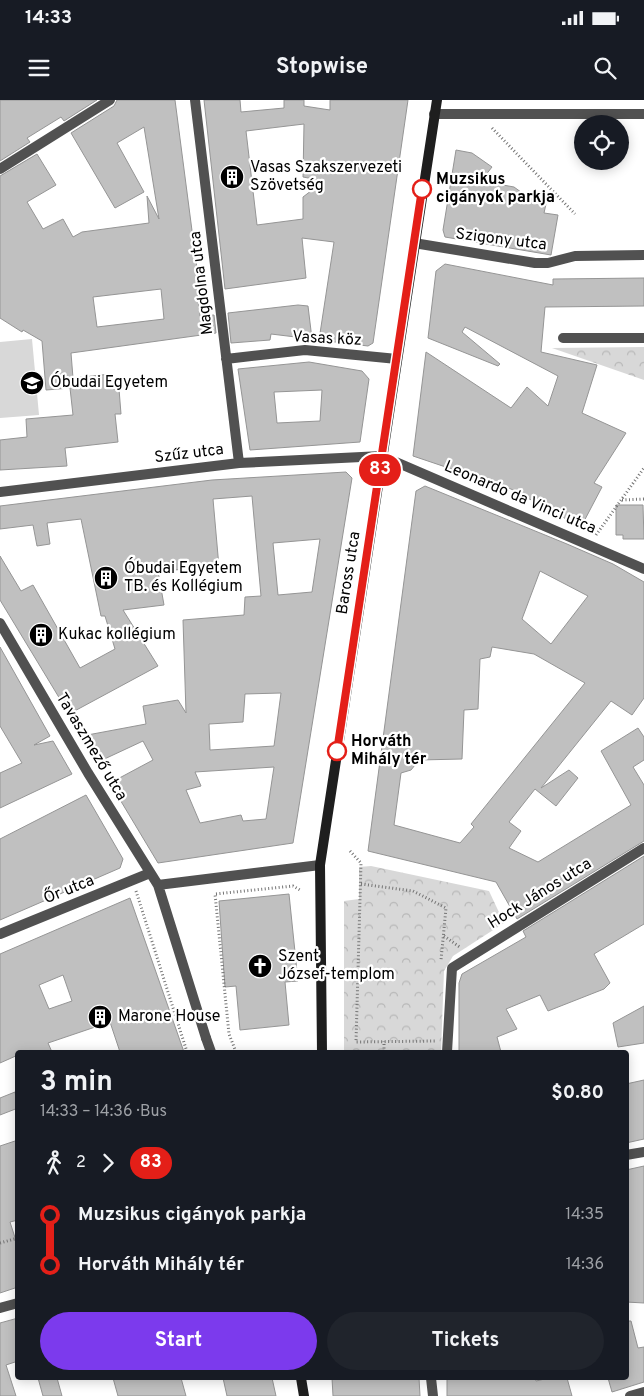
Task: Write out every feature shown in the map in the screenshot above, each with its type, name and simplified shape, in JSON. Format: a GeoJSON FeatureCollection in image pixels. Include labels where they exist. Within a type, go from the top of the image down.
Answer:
{"type":"FeatureCollection","features":[{"type":"Feature","properties":{"kind":"street"},"geometry":{"type":"LineString","coordinates":[[0,169],[110,100]]}},
{"type":"Feature","properties":{"kind":"street","name":"Magdolna utca"},"geometry":{"type":"LineString","coordinates":[[195,100],[239,463]]}},
{"type":"Feature","properties":{"kind":"street","name":"Baross utca"},"geometry":{"type":"LineString","coordinates":[[322,1050],[320,865],[437,100]]}},
{"type":"Feature","properties":{"kind":"street"},"geometry":{"type":"LineString","coordinates":[[434,114],[572,116],[644,114]]}},
{"type":"Feature","properties":{"kind":"street","name":"Szigony utca"},"geometry":{"type":"LineString","coordinates":[[414,243],[535,263],[548,263],[575,256],[644,255]]}},
{"type":"Feature","properties":{"kind":"street"},"geometry":{"type":"LineString","coordinates":[[563,338],[644,338]]}},
{"type":"Feature","properties":{"kind":"street","name":"Vasas köz"},"geometry":{"type":"LineString","coordinates":[[226,359],[305,350],[397,359]]}},
{"type":"Feature","properties":{"kind":"street","name":"Szűz utca"},"geometry":{"type":"LineString","coordinates":[[0,492],[239,463],[382,456]]}},
{"type":"Feature","properties":{"kind":"street","name":"Leonardo da Vinci utca"},"geometry":{"type":"LineString","coordinates":[[382,456],[644,569]]}},
{"type":"Feature","properties":{"kind":"street","name":"Tavaszmező utca"},"geometry":{"type":"LineString","coordinates":[[0,623],[158,885]]}},
{"type":"Feature","properties":{"kind":"street","name":"Hock János utca"},"geometry":{"type":"LineString","coordinates":[[448,1041],[452,968],[644,848]]}},
{"type":"Feature","properties":{"kind":"street"},"geometry":{"type":"LineString","coordinates":[[209,1050],[158,885],[320,865]]}},
{"type":"Feature","properties":{"kind":"street","name":"Őr utca"},"geometry":{"type":"LineString","coordinates":[[0,934],[150,873]]}},
{"type":"Feature","properties":{"kind":"street"},"geometry":{"type":"LineString","coordinates":[[447,1050],[448,1041]]}},
{"type":"Feature","properties":{"kind":"street"},"geometry":{"type":"LineString","coordinates":[[629,1154],[644,1152]]}},
{"type":"Feature","properties":{"kind":"street"},"geometry":{"type":"LineString","coordinates":[[0,1308],[15,1304]]}},
{"type":"Feature","properties":{"kind":"street"},"geometry":{"type":"LineString","coordinates":[[301,1380],[304,1396]]}},
{"type":"Feature","properties":{"kind":"street"},"geometry":{"type":"LineString","coordinates":[[431,1380],[433,1396]]}},
{"type":"Feature","properties":{"kind":"street"},"geometry":{"type":"LineString","coordinates":[[630,1396],[644,1392]]}},
{"type":"Feature","properties":{"kind":"path"},"geometry":{"type":"LineString","coordinates":[[484,123],[491,127],[575,214]]}},
{"type":"Feature","properties":{"kind":"path"},"geometry":{"type":"LineString","coordinates":[[589,544],[644,468]]}},
{"type":"Feature","properties":{"kind":"path"},"geometry":{"type":"LineString","coordinates":[[621,500],[644,499]]}},
{"type":"Feature","properties":{"kind":"path"},"geometry":{"type":"LineString","coordinates":[[350,851],[361,863],[356,1042],[448,1041]]}},
{"type":"Feature","properties":{"kind":"path"},"geometry":{"type":"LineString","coordinates":[[132,880],[187,1050]]}},
{"type":"Feature","properties":{"kind":"path"},"geometry":{"type":"LineString","coordinates":[[361,884],[413,891],[446,908],[441,964]]}},
{"type":"Feature","properties":{"kind":"path"},"geometry":{"type":"LineString","coordinates":[[235,1050],[229,1034],[215,894],[293,886],[300,890]]}},
{"type":"Feature","properties":{"kind":"path"},"geometry":{"type":"LineString","coordinates":[[444,935],[471,955]]}},
{"type":"Feature","properties":{"kind":"path"},"geometry":{"type":"LineString","coordinates":[[434,1041],[435,1032]]}},
{"type":"Feature","properties":{"kind":"path"},"geometry":{"type":"LineString","coordinates":[[384,1042],[384,1050]]}},
{"type":"Feature","properties":{"kind":"path"},"geometry":{"type":"LineString","coordinates":[[0,1243],[15,1239]]}},
{"type":"Feature","properties":{"kind":"green space"},"geometry":{"type":"Polygon","coordinates":[[[32,339],[39,415],[0,418],[0,342],[32,339]]]}},
{"type":"Feature","properties":{"kind":"green space"},"geometry":{"type":"Polygon","coordinates":[[[644,347],[644,380],[552,348],[644,347]]]}},
{"type":"Feature","properties":{"kind":"green space"},"geometry":{"type":"Polygon","coordinates":[[[371,866],[489,891],[504,923],[453,956],[444,971],[441,1050],[344,1050],[344,901],[359,899],[359,867],[371,866]]]}},
{"type":"Feature","properties":{"kind":"building"},"geometry":{"type":"Polygon","coordinates":[[[0,100],[97,100],[64,121],[61,117],[27,138],[30,142],[0,161],[0,100]]]}},
{"type":"Feature","properties":{"kind":"building"},"geometry":{"type":"Polygon","coordinates":[[[117,100],[175,100],[200,292],[197,292],[200,316],[214,315],[216,333],[71,353],[73,378],[111,374],[113,389],[119,389],[121,414],[115,414],[118,442],[65,448],[67,466],[0,470],[0,440],[27,437],[26,419],[73,415],[70,388],[46,390],[42,341],[23,330],[22,332],[0,318],[0,176],[37,154],[56,185],[27,202],[43,229],[63,219],[73,237],[82,232],[149,223],[147,196],[159,219],[144,127],[117,143],[144,192],[115,208],[71,133],[114,106],[117,100]],[[161,289],[93,297],[97,327],[164,319],[161,289]]]}},
{"type":"Feature","properties":{"kind":"building"},"geometry":{"type":"Polygon","coordinates":[[[204,100],[240,100],[241,112],[284,108],[284,100],[304,100],[304,106],[330,110],[330,100],[408,100],[373,343],[368,346],[319,340],[334,242],[302,238],[306,278],[225,289],[204,100]],[[304,124],[246,131],[257,225],[303,219],[303,197],[324,181],[303,177],[304,124]]]}},
{"type":"Feature","properties":{"kind":"building"},"geometry":{"type":"Polygon","coordinates":[[[456,150],[472,153],[492,167],[481,181],[514,187],[525,195],[528,191],[546,204],[544,213],[558,215],[551,255],[445,237],[443,230],[456,150]]]}},
{"type":"Feature","properties":{"kind":"building"},"geometry":{"type":"Polygon","coordinates":[[[445,264],[553,285],[553,279],[644,278],[644,306],[545,307],[541,352],[597,365],[582,413],[626,433],[594,483],[602,487],[581,527],[511,489],[413,456],[426,352],[511,408],[527,387],[548,406],[558,376],[465,327],[462,332],[500,364],[498,366],[428,338],[436,271],[445,264]]]}},
{"type":"Feature","properties":{"kind":"building"},"geometry":{"type":"Polygon","coordinates":[[[298,305],[308,306],[312,339],[271,334],[270,340],[231,343],[228,313],[298,305]]]}},
{"type":"Feature","properties":{"kind":"building"},"geometry":{"type":"Polygon","coordinates":[[[309,362],[362,371],[369,379],[360,442],[250,450],[238,369],[309,362]],[[322,390],[274,392],[277,423],[320,421],[322,390]]]}},
{"type":"Feature","properties":{"kind":"building"},"geometry":{"type":"Polygon","coordinates":[[[346,472],[352,478],[293,843],[158,863],[110,783],[153,760],[143,741],[98,762],[82,736],[146,724],[143,706],[178,700],[186,713],[183,620],[244,615],[245,597],[261,596],[252,496],[213,499],[219,567],[158,571],[164,605],[123,610],[158,666],[69,714],[0,600],[0,556],[21,591],[33,585],[80,668],[115,649],[105,616],[101,616],[81,519],[47,523],[50,544],[37,546],[33,525],[0,529],[0,506],[212,480],[346,472]],[[320,539],[273,543],[278,595],[312,592],[320,539]],[[281,693],[245,694],[243,722],[209,724],[210,750],[274,746],[281,693]],[[274,767],[195,772],[201,786],[186,790],[200,823],[241,815],[243,821],[266,819],[274,767]]]}},
{"type":"Feature","properties":{"kind":"building"},"geometry":{"type":"Polygon","coordinates":[[[425,486],[613,564],[644,582],[644,698],[632,715],[611,701],[541,788],[569,770],[578,778],[556,806],[535,789],[509,822],[521,831],[509,848],[538,862],[631,805],[601,751],[638,728],[644,737],[644,760],[633,767],[644,785],[644,841],[517,919],[496,882],[368,851],[416,491],[425,486]],[[540,571],[522,619],[551,644],[588,596],[540,571]],[[492,647],[490,657],[480,659],[478,709],[464,710],[462,759],[419,760],[411,770],[401,773],[394,825],[460,843],[474,827],[471,824],[585,683],[534,654],[492,647]]]}},
{"type":"Feature","properties":{"kind":"building"},"geometry":{"type":"Polygon","coordinates":[[[616,505],[643,505],[644,539],[623,539],[623,535],[616,535],[616,505]]]}},
{"type":"Feature","properties":{"kind":"building"},"geometry":{"type":"Polygon","coordinates":[[[0,647],[50,736],[34,745],[53,741],[72,774],[0,808],[0,773],[22,763],[0,726],[0,647]]]}},
{"type":"Feature","properties":{"kind":"building"},"geometry":{"type":"Polygon","coordinates":[[[86,795],[123,859],[120,868],[0,920],[0,839],[86,795]]]}},
{"type":"Feature","properties":{"kind":"building"},"geometry":{"type":"Polygon","coordinates":[[[644,856],[644,924],[594,954],[610,983],[604,989],[548,1011],[540,995],[506,1009],[517,1029],[497,1037],[500,1050],[459,1050],[459,983],[462,974],[526,937],[523,931],[644,856]]]}},
{"type":"Feature","properties":{"kind":"building","name":"Szent József-templom"},"geometry":{"type":"Polygon","coordinates":[[[289,894],[298,981],[285,982],[289,1025],[240,1030],[236,986],[225,987],[219,901],[289,894]]]}},
{"type":"Feature","properties":{"kind":"building"},"geometry":{"type":"Polygon","coordinates":[[[130,898],[183,1050],[119,1050],[110,1022],[48,1043],[51,1050],[15,1050],[15,1056],[0,1063],[0,954],[130,898]],[[63,975],[39,985],[49,1009],[72,1001],[63,975]]]}},
{"type":"Feature","properties":{"kind":"building"},"geometry":{"type":"Polygon","coordinates":[[[644,1006],[644,1043],[618,1047],[613,1023],[644,1006]]]}},
{"type":"Feature","properties":{"kind":"building"},"geometry":{"type":"Polygon","coordinates":[[[644,1080],[644,1139],[629,1142],[629,1083],[644,1080]]]}},
{"type":"Feature","properties":{"kind":"building"},"geometry":{"type":"Polygon","coordinates":[[[15,1092],[15,1109],[0,1115],[0,1098],[15,1092]]]}},
{"type":"Feature","properties":{"kind":"building"},"geometry":{"type":"Polygon","coordinates":[[[15,1141],[15,1221],[10,1222],[15,1238],[15,1288],[0,1293],[0,1146],[15,1141]]]}},
{"type":"Feature","properties":{"kind":"building"},"geometry":{"type":"Polygon","coordinates":[[[644,1166],[644,1303],[629,1302],[629,1169],[644,1166]]]}},
{"type":"Feature","properties":{"kind":"building"},"geometry":{"type":"Polygon","coordinates":[[[15,1319],[15,1362],[6,1365],[16,1396],[0,1396],[0,1323],[15,1319]]]}},
{"type":"Feature","properties":{"kind":"building"},"geometry":{"type":"Polygon","coordinates":[[[629,1321],[631,1321],[638,1348],[644,1347],[644,1382],[612,1392],[609,1380],[629,1380],[629,1321]]]}},
{"type":"Feature","properties":{"kind":"building"},"geometry":{"type":"Polygon","coordinates":[[[39,1380],[58,1380],[62,1396],[43,1396],[39,1380]]]}},
{"type":"Feature","properties":{"kind":"building"},"geometry":{"type":"Polygon","coordinates":[[[114,1380],[182,1380],[186,1396],[118,1396],[114,1380]]]}},
{"type":"Feature","properties":{"kind":"building"},"geometry":{"type":"Polygon","coordinates":[[[223,1380],[272,1380],[276,1396],[227,1396],[223,1380]]]}},
{"type":"Feature","properties":{"kind":"building"},"geometry":{"type":"Polygon","coordinates":[[[332,1380],[419,1380],[420,1396],[333,1396],[332,1380]]]}},
{"type":"Feature","properties":{"kind":"building"},"geometry":{"type":"Polygon","coordinates":[[[447,1380],[568,1380],[572,1396],[447,1396],[447,1380]]]}},
{"type":"Feature","properties":{"kind":"bus line","name":"83"},"geometry":{"type":"LineString","coordinates":[[337,751],[422,189]]}},
{"type":"Feature","properties":{"kind":"place","name":"Vasas Szakszervezeti Szövetség"},"geometry":{"type":"Point","coordinates":[232,177]}},
{"type":"Feature","properties":{"kind":"place","name":"Muzsikus cigányok parkja"},"geometry":{"type":"Point","coordinates":[422,189]}},
{"type":"Feature","properties":{"kind":"place","name":"Óbudai Egyetem"},"geometry":{"type":"Point","coordinates":[32,383]}},
{"type":"Feature","properties":{"kind":"place","name":"Óbudai Egyetem TB. és Kollégium"},"geometry":{"type":"Point","coordinates":[106,578]}},
{"type":"Feature","properties":{"kind":"place","name":"Kukac kollégium"},"geometry":{"type":"Point","coordinates":[41,635]}},
{"type":"Feature","properties":{"kind":"place","name":"Horváth Mihály tér"},"geometry":{"type":"Point","coordinates":[337,751]}},
{"type":"Feature","properties":{"kind":"place","name":"Szent József-templom"},"geometry":{"type":"Point","coordinates":[260,966]}},
{"type":"Feature","properties":{"kind":"place","name":"Marone House"},"geometry":{"type":"Point","coordinates":[100,1017]}}]}
